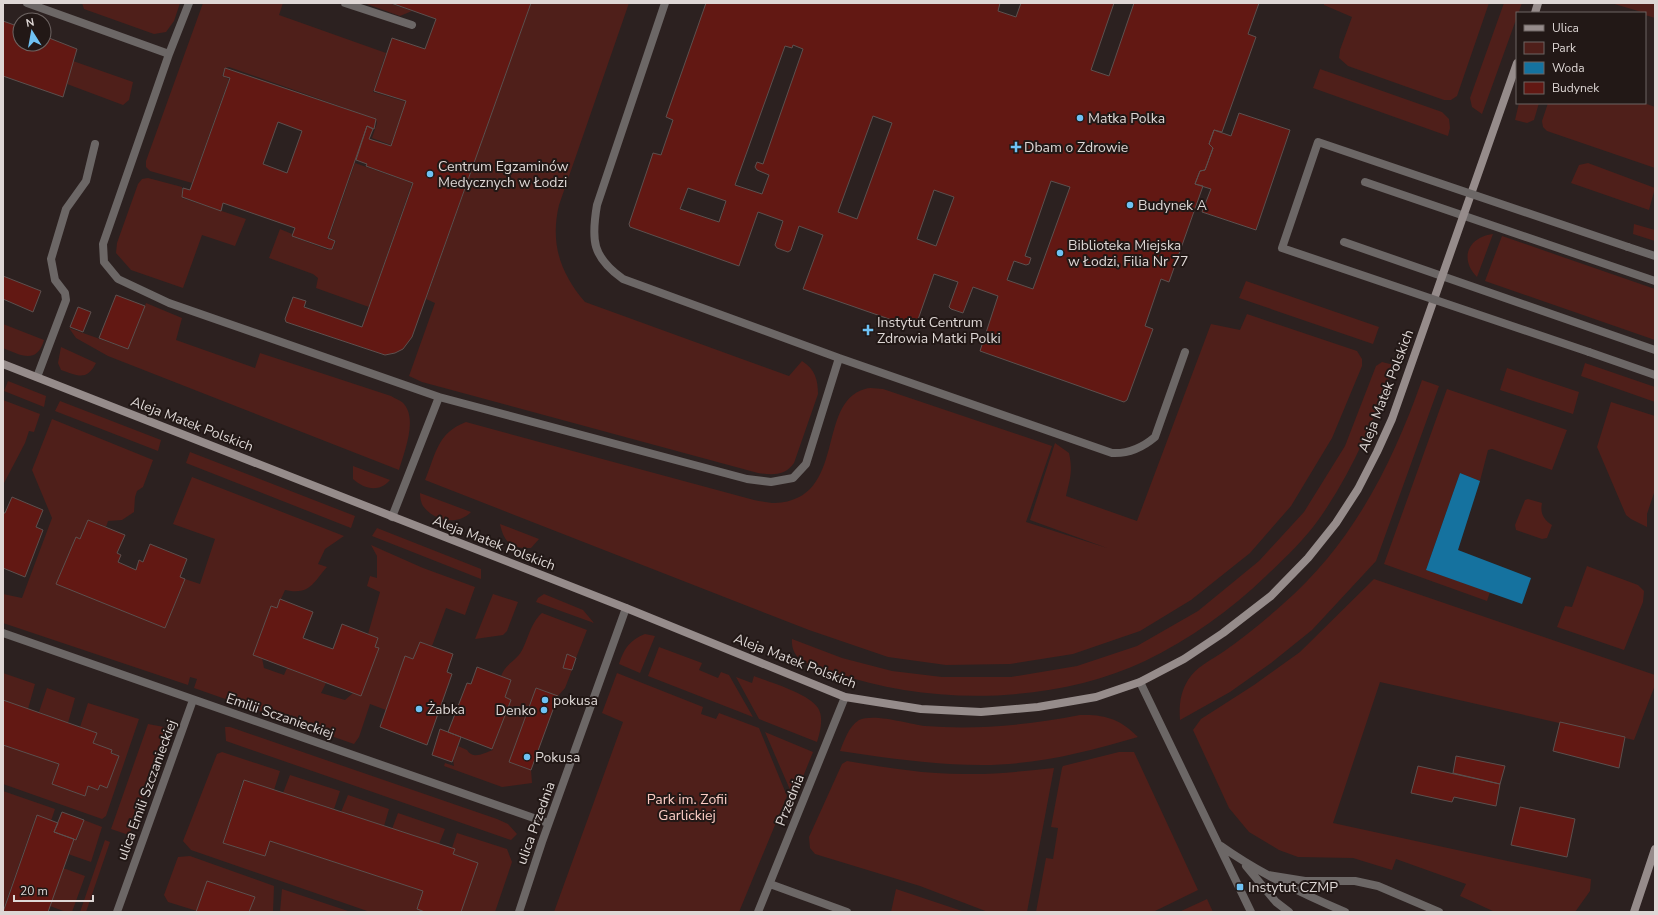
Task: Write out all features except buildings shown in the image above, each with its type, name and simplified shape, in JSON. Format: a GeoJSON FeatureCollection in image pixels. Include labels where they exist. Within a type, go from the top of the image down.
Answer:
{"type":"FeatureCollection","features":[{"type":"Feature","properties":{"kind":"street"},"geometry":{"type":"LineString","coordinates":[[27,3],[169,54]]}},
{"type":"Feature","properties":{"kind":"street"},"geometry":{"type":"LineString","coordinates":[[189,3],[169,54],[102,244],[104,262],[118,279],[169,303],[439,397],[747,479],[771,482],[793,478],[806,464],[839,358]]}},
{"type":"Feature","properties":{"kind":"street"},"geometry":{"type":"LineString","coordinates":[[345,3],[412,25]]}},
{"type":"Feature","properties":{"kind":"street"},"geometry":{"type":"LineString","coordinates":[[665,3],[597,205],[593,230],[598,254],[606,266],[623,279],[839,358],[1112,453],[1123,454],[1146,445],[1155,437],[1185,352]]}},
{"type":"Feature","properties":{"kind":"street","name":"Aleja Matek Polskich"},"geometry":{"type":"LineString","coordinates":[[3,364],[626,608],[845,697],[922,710],[981,712],[1038,707],[1089,698],[1140,682],[1184,659],[1217,638],[1271,596],[1308,558],[1336,523],[1358,489],[1392,419],[1516,66]]}},
{"type":"Feature","properties":{"kind":"street"},"geometry":{"type":"LineString","coordinates":[[1655,256],[1318,142],[1282,248],[1655,375]]}},
{"type":"Feature","properties":{"kind":"street"},"geometry":{"type":"LineString","coordinates":[[37,377],[59,323],[66,300],[65,293],[55,280],[51,259],[66,209],[82,189],[86,181],[95,144]]}},
{"type":"Feature","properties":{"kind":"street"},"geometry":{"type":"LineString","coordinates":[[1365,182],[1655,281]]}},
{"type":"Feature","properties":{"kind":"street"},"geometry":{"type":"LineString","coordinates":[[1344,242],[1655,350]]}},
{"type":"Feature","properties":{"kind":"street"},"geometry":{"type":"LineString","coordinates":[[392,517],[439,397]]}},
{"type":"Feature","properties":{"kind":"street","name":"ulica Przednia"},"geometry":{"type":"LineString","coordinates":[[520,912],[548,823],[626,608]]}},
{"type":"Feature","properties":{"kind":"street","name":"Emilii Sczanieckiej"},"geometry":{"type":"LineString","coordinates":[[3,633],[548,823]]}},
{"type":"Feature","properties":{"kind":"street"},"geometry":{"type":"LineString","coordinates":[[1140,682],[1220,845],[1251,912]]}},
{"type":"Feature","properties":{"kind":"street","name":"Przednia"},"geometry":{"type":"LineString","coordinates":[[758,912],[845,697]]}},
{"type":"Feature","properties":{"kind":"street","name":"ulica Emili Szczanieckiej"},"geometry":{"type":"LineString","coordinates":[[117,912],[193,700]]}},
{"type":"Feature","properties":{"kind":"street"},"geometry":{"type":"LineString","coordinates":[[1220,845],[1243,861],[1309,897],[1345,912]]}},
{"type":"Feature","properties":{"kind":"street"},"geometry":{"type":"LineString","coordinates":[[1634,912],[1655,849]]}},
{"type":"Feature","properties":{"kind":"street"},"geometry":{"type":"LineString","coordinates":[[1243,861],[1276,902],[1289,912]]}},
{"type":"Feature","properties":{"kind":"street"},"geometry":{"type":"LineString","coordinates":[[1268,875],[1305,881],[1355,881],[1378,886],[1439,912]]}},
{"type":"Feature","properties":{"kind":"street"},"geometry":{"type":"LineString","coordinates":[[770,884],[847,912]]}},
{"type":"Feature","properties":{"kind":"green space"},"geometry":{"type":"Polygon","coordinates":[[[82,3],[180,3],[174,21],[166,32],[154,34],[84,9],[82,3]]]}},
{"type":"Feature","properties":{"kind":"green space"},"geometry":{"type":"Polygon","coordinates":[[[203,3],[283,3],[279,15],[386,53],[373,92],[406,102],[391,145],[372,138],[377,123],[376,119],[229,67],[225,68],[222,76],[229,79],[192,183],[150,171],[146,167],[146,161],[203,3]]]}},
{"type":"Feature","properties":{"kind":"green space"},"geometry":{"type":"Polygon","coordinates":[[[364,3],[389,3],[412,11],[400,16],[364,3]]]}},
{"type":"Feature","properties":{"kind":"green space"},"geometry":{"type":"Polygon","coordinates":[[[531,3],[629,3],[559,205],[556,232],[557,245],[563,269],[569,280],[585,302],[789,376],[802,361],[806,364],[815,375],[818,394],[794,463],[787,470],[778,474],[758,473],[422,382],[409,376],[435,303],[426,299],[531,3]]]}},
{"type":"Feature","properties":{"kind":"green space"},"geometry":{"type":"Polygon","coordinates":[[[1324,3],[1489,3],[1457,96],[1451,100],[1444,100],[1348,66],[1339,58],[1340,50],[1352,17],[1324,5],[1324,3]]]}},
{"type":"Feature","properties":{"kind":"green space"},"geometry":{"type":"Polygon","coordinates":[[[1504,3],[1522,3],[1519,12],[1516,12],[1516,20],[1482,114],[1472,107],[1470,98],[1504,3]]]}},
{"type":"Feature","properties":{"kind":"green space"},"geometry":{"type":"Polygon","coordinates":[[[1611,3],[1655,3],[1655,18],[1646,15],[1646,12],[1611,3]]]}},
{"type":"Feature","properties":{"kind":"green space"},"geometry":{"type":"Polygon","coordinates":[[[73,61],[133,82],[129,100],[123,105],[67,84],[73,61]]]}},
{"type":"Feature","properties":{"kind":"green space"},"geometry":{"type":"Polygon","coordinates":[[[1320,69],[1442,112],[1449,119],[1450,128],[1448,136],[1313,88],[1320,69]]]}},
{"type":"Feature","properties":{"kind":"green space"},"geometry":{"type":"Polygon","coordinates":[[[1519,104],[1539,104],[1534,120],[1527,123],[1515,120],[1519,104]]]}},
{"type":"Feature","properties":{"kind":"green space"},"geometry":{"type":"Polygon","coordinates":[[[1548,104],[1646,104],[1655,107],[1655,168],[1547,131],[1543,127],[1542,121],[1548,104]]]}},
{"type":"Feature","properties":{"kind":"green space"},"geometry":{"type":"Polygon","coordinates":[[[355,163],[412,183],[369,307],[316,288],[318,278],[313,274],[269,258],[280,229],[292,234],[291,236],[328,250],[333,249],[336,241],[329,238],[355,163]]]}},
{"type":"Feature","properties":{"kind":"green space"},"geometry":{"type":"Polygon","coordinates":[[[1588,163],[1655,188],[1649,210],[1571,183],[1579,165],[1588,163]]]}},
{"type":"Feature","properties":{"kind":"green space"},"geometry":{"type":"Polygon","coordinates":[[[148,178],[182,187],[182,198],[246,219],[235,246],[202,235],[183,288],[131,270],[116,253],[117,243],[138,184],[142,179],[148,178]]]}},
{"type":"Feature","properties":{"kind":"green space"},"geometry":{"type":"Polygon","coordinates":[[[1634,224],[1655,230],[1655,241],[1633,234],[1634,224]]]}},
{"type":"Feature","properties":{"kind":"green space"},"geometry":{"type":"Polygon","coordinates":[[[1493,234],[1477,277],[1471,270],[1468,263],[1469,250],[1477,239],[1493,234]]]}},
{"type":"Feature","properties":{"kind":"green space"},"geometry":{"type":"Polygon","coordinates":[[[1502,236],[1655,289],[1655,340],[1485,281],[1502,236]]]}},
{"type":"Feature","properties":{"kind":"green space"},"geometry":{"type":"Polygon","coordinates":[[[1246,281],[1379,327],[1373,344],[1239,298],[1246,281]]]}},
{"type":"Feature","properties":{"kind":"green space"},"geometry":{"type":"Polygon","coordinates":[[[146,303],[182,318],[176,340],[255,368],[260,353],[391,396],[402,402],[407,408],[410,425],[407,445],[399,470],[108,356],[76,338],[69,328],[128,349],[146,303]]]}},
{"type":"Feature","properties":{"kind":"green space"},"geometry":{"type":"Polygon","coordinates":[[[1247,314],[1357,351],[1362,359],[1362,366],[1332,438],[1291,506],[1250,553],[1191,600],[1140,631],[1073,654],[1010,664],[946,665],[888,657],[809,630],[425,480],[435,453],[443,438],[456,427],[466,422],[754,500],[775,503],[798,498],[813,486],[822,469],[829,450],[840,412],[850,398],[867,388],[883,389],[1052,446],[1026,522],[1107,548],[1030,520],[1055,443],[1069,453],[1071,470],[1066,496],[1137,521],[1211,324],[1240,330],[1247,314]]]}},
{"type":"Feature","properties":{"kind":"green space"},"geometry":{"type":"Polygon","coordinates":[[[3,324],[44,340],[41,348],[37,353],[27,356],[3,348],[3,324]]]}},
{"type":"Feature","properties":{"kind":"green space"},"geometry":{"type":"Polygon","coordinates":[[[61,347],[96,363],[93,369],[89,373],[82,376],[61,370],[58,363],[61,347]]]}},
{"type":"Feature","properties":{"kind":"green space"},"geometry":{"type":"Polygon","coordinates":[[[1382,362],[1394,365],[1379,405],[1362,444],[1342,482],[1313,527],[1287,556],[1239,601],[1194,633],[1145,661],[1109,675],[1072,686],[992,696],[951,695],[911,691],[873,684],[813,666],[800,659],[795,654],[792,639],[842,658],[892,671],[942,677],[1011,677],[1077,666],[1137,646],[1198,611],[1259,561],[1304,512],[1345,446],[1376,366],[1382,362]]]}},
{"type":"Feature","properties":{"kind":"green space"},"geometry":{"type":"Polygon","coordinates":[[[1585,363],[1655,387],[1655,402],[1581,376],[1585,363]]]}},
{"type":"Feature","properties":{"kind":"green space"},"geometry":{"type":"Polygon","coordinates":[[[1507,368],[1579,392],[1573,414],[1500,390],[1507,368]]]}},
{"type":"Feature","properties":{"kind":"green space"},"geometry":{"type":"Polygon","coordinates":[[[1422,380],[1439,386],[1376,561],[1312,630],[1271,663],[1230,692],[1180,720],[1182,695],[1185,685],[1191,675],[1269,617],[1308,581],[1330,556],[1367,501],[1383,472],[1410,412],[1422,380]]]}},
{"type":"Feature","properties":{"kind":"green space"},"geometry":{"type":"Polygon","coordinates":[[[8,381],[46,396],[44,407],[4,391],[8,381]]]}},
{"type":"Feature","properties":{"kind":"green space"},"geometry":{"type":"Polygon","coordinates":[[[1447,389],[1567,430],[1552,470],[1492,449],[1488,450],[1480,481],[1460,473],[1426,570],[1490,592],[1487,601],[1384,564],[1447,389]]]}},
{"type":"Feature","properties":{"kind":"green space"},"geometry":{"type":"Polygon","coordinates":[[[3,400],[40,414],[34,432],[29,431],[25,443],[3,485],[3,400]]]}},
{"type":"Feature","properties":{"kind":"green space"},"geometry":{"type":"Polygon","coordinates":[[[60,401],[161,440],[158,451],[55,411],[60,401]]]}},
{"type":"Feature","properties":{"kind":"green space"},"geometry":{"type":"Polygon","coordinates":[[[1611,402],[1655,416],[1655,490],[1647,514],[1647,527],[1626,515],[1597,447],[1611,402]]]}},
{"type":"Feature","properties":{"kind":"green space"},"geometry":{"type":"Polygon","coordinates":[[[52,419],[153,460],[143,487],[137,491],[134,512],[122,520],[108,521],[106,527],[88,520],[80,539],[76,537],[57,584],[165,628],[185,579],[200,584],[215,539],[173,524],[192,477],[344,536],[325,549],[318,564],[327,567],[310,587],[300,591],[285,590],[277,608],[271,606],[253,655],[262,658],[264,668],[284,675],[287,668],[326,683],[321,693],[345,700],[353,693],[379,648],[375,647],[378,638],[368,634],[380,592],[367,586],[370,576],[377,578],[377,556],[371,545],[423,568],[475,587],[465,615],[446,608],[432,646],[420,642],[413,659],[386,710],[370,704],[359,737],[354,744],[194,688],[197,679],[190,677],[188,685],[3,623],[3,594],[22,598],[52,518],[32,470],[52,419]]]}},
{"type":"Feature","properties":{"kind":"green space"},"geometry":{"type":"Polygon","coordinates":[[[190,452],[355,516],[351,528],[186,463],[190,452]]]}},
{"type":"Feature","properties":{"kind":"green space"},"geometry":{"type":"Polygon","coordinates":[[[353,466],[390,480],[381,487],[367,487],[353,479],[353,466]]]}},
{"type":"Feature","properties":{"kind":"green space"},"geometry":{"type":"Polygon","coordinates":[[[420,493],[471,512],[460,519],[446,520],[440,518],[433,515],[423,506],[420,493]]]}},
{"type":"Feature","properties":{"kind":"green space"},"geometry":{"type":"Polygon","coordinates":[[[1528,499],[1542,503],[1541,510],[1543,516],[1552,525],[1547,538],[1542,539],[1516,530],[1515,525],[1525,500],[1528,499]]]}},
{"type":"Feature","properties":{"kind":"green space"},"geometry":{"type":"Polygon","coordinates":[[[500,524],[539,539],[531,548],[514,546],[510,544],[504,536],[500,524]]]}},
{"type":"Feature","properties":{"kind":"green space"},"geometry":{"type":"Polygon","coordinates":[[[377,528],[481,569],[481,579],[372,536],[377,528]]]}},
{"type":"Feature","properties":{"kind":"green space"},"geometry":{"type":"Polygon","coordinates":[[[1587,566],[1638,585],[1644,591],[1643,602],[1624,650],[1557,627],[1565,606],[1572,607],[1587,566]]]}},
{"type":"Feature","properties":{"kind":"green space"},"geometry":{"type":"Polygon","coordinates":[[[1374,579],[1655,675],[1655,685],[1634,740],[1380,682],[1333,823],[1591,879],[1590,891],[1575,912],[1495,912],[1460,896],[1466,884],[1396,859],[1392,870],[1353,858],[1298,857],[1279,850],[1249,832],[1229,808],[1193,730],[1201,719],[1254,685],[1300,652],[1374,579]]]}},
{"type":"Feature","properties":{"kind":"green space"},"geometry":{"type":"Polygon","coordinates":[[[493,594],[518,602],[507,631],[503,635],[475,639],[493,594]]]}},
{"type":"Feature","properties":{"kind":"green space"},"geometry":{"type":"Polygon","coordinates":[[[544,594],[583,610],[594,623],[536,602],[538,598],[544,594]]]}},
{"type":"Feature","properties":{"kind":"green space"},"geometry":{"type":"Polygon","coordinates":[[[542,613],[587,630],[576,658],[567,654],[563,668],[572,670],[565,688],[558,696],[536,688],[509,762],[531,770],[532,783],[502,787],[444,766],[445,763],[454,766],[453,759],[458,746],[467,750],[472,755],[482,754],[493,750],[492,749],[511,700],[505,697],[511,680],[501,676],[506,667],[520,653],[537,618],[542,613]]]}},
{"type":"Feature","properties":{"kind":"green space"},"geometry":{"type":"Polygon","coordinates":[[[645,634],[655,636],[640,673],[619,664],[628,645],[635,639],[645,634]]]}},
{"type":"Feature","properties":{"kind":"green space"},"geometry":{"type":"Polygon","coordinates":[[[659,647],[702,663],[699,670],[718,678],[721,672],[729,675],[753,717],[648,676],[659,647]]]}},
{"type":"Feature","properties":{"kind":"green space"},"geometry":{"type":"Polygon","coordinates":[[[3,673],[35,684],[28,709],[3,700],[3,673]]]}},
{"type":"Feature","properties":{"kind":"green space","name":"Park im. Zofii Garlickiej"},"geometry":{"type":"Polygon","coordinates":[[[617,673],[703,707],[701,714],[716,719],[719,713],[759,728],[787,796],[739,912],[554,912],[623,722],[602,713],[617,673]]]}},
{"type":"Feature","properties":{"kind":"green space"},"geometry":{"type":"Polygon","coordinates":[[[754,676],[798,693],[818,708],[821,720],[817,742],[759,719],[736,677],[752,683],[754,676]]]}},
{"type":"Feature","properties":{"kind":"green space"},"geometry":{"type":"Polygon","coordinates":[[[47,688],[75,698],[68,723],[39,712],[47,688]]]}},
{"type":"Feature","properties":{"kind":"green space"},"geometry":{"type":"Polygon","coordinates":[[[88,703],[139,719],[106,816],[102,819],[3,784],[3,745],[59,764],[52,784],[84,796],[88,786],[98,790],[100,785],[107,788],[119,756],[93,743],[97,733],[80,727],[88,703]]]}},
{"type":"Feature","properties":{"kind":"green space"},"geometry":{"type":"Polygon","coordinates":[[[1080,715],[1097,715],[1112,719],[1125,726],[1138,737],[1061,757],[1022,763],[982,765],[964,765],[893,759],[840,751],[852,726],[859,720],[865,718],[882,718],[925,726],[983,727],[1042,722],[1080,715]]]}},
{"type":"Feature","properties":{"kind":"green space"},"geometry":{"type":"Polygon","coordinates":[[[148,724],[164,727],[162,743],[129,835],[111,829],[148,724]]]}},
{"type":"Feature","properties":{"kind":"green space"},"geometry":{"type":"Polygon","coordinates":[[[225,727],[230,727],[497,819],[508,824],[517,834],[511,840],[226,741],[225,727]]]}},
{"type":"Feature","properties":{"kind":"green space"},"geometry":{"type":"Polygon","coordinates":[[[765,732],[813,752],[794,799],[765,732]]]}},
{"type":"Feature","properties":{"kind":"green space"},"geometry":{"type":"Polygon","coordinates":[[[222,752],[280,771],[274,790],[243,780],[223,843],[265,856],[270,841],[423,891],[417,909],[425,912],[370,912],[191,850],[183,841],[217,754],[222,752]]]}},
{"type":"Feature","properties":{"kind":"green space"},"geometry":{"type":"Polygon","coordinates":[[[1119,752],[1134,752],[1198,890],[1153,912],[1036,912],[1046,858],[1053,859],[1058,828],[1051,827],[1063,766],[1119,752]]]}},
{"type":"Feature","properties":{"kind":"green space"},"geometry":{"type":"Polygon","coordinates":[[[847,761],[909,770],[956,774],[1003,773],[1054,768],[1027,912],[988,912],[920,886],[815,854],[810,848],[809,837],[842,764],[847,761]]]}},
{"type":"Feature","properties":{"kind":"green space"},"geometry":{"type":"Polygon","coordinates":[[[290,775],[340,791],[334,809],[283,793],[290,775]]]}},
{"type":"Feature","properties":{"kind":"green space"},"geometry":{"type":"Polygon","coordinates":[[[3,791],[55,809],[51,821],[36,816],[3,910],[3,791]]]}},
{"type":"Feature","properties":{"kind":"green space"},"geometry":{"type":"Polygon","coordinates":[[[348,795],[389,809],[384,826],[341,812],[348,795]]]}},
{"type":"Feature","properties":{"kind":"green space"},"geometry":{"type":"Polygon","coordinates":[[[398,813],[445,829],[439,844],[392,829],[398,813]]]}},
{"type":"Feature","properties":{"kind":"green space"},"geometry":{"type":"Polygon","coordinates":[[[84,820],[102,827],[91,862],[68,854],[74,839],[77,840],[84,820]]]}},
{"type":"Feature","properties":{"kind":"green space"},"geometry":{"type":"Polygon","coordinates":[[[457,833],[507,849],[512,862],[495,912],[461,912],[478,863],[453,854],[455,849],[452,848],[457,833]]]}},
{"type":"Feature","properties":{"kind":"green space"},"geometry":{"type":"Polygon","coordinates":[[[105,840],[110,842],[86,912],[80,912],[105,840]]]}},
{"type":"Feature","properties":{"kind":"green space"},"geometry":{"type":"Polygon","coordinates":[[[190,856],[274,886],[273,912],[249,912],[254,897],[207,881],[197,911],[168,902],[164,895],[178,857],[190,856]]]}},
{"type":"Feature","properties":{"kind":"green space"},"geometry":{"type":"Polygon","coordinates":[[[63,868],[85,876],[72,912],[66,912],[50,906],[63,868]]]}},
{"type":"Feature","properties":{"kind":"green space"},"geometry":{"type":"Polygon","coordinates":[[[282,889],[351,912],[280,912],[282,889]]]}},
{"type":"Feature","properties":{"kind":"green space"},"geometry":{"type":"Polygon","coordinates":[[[896,889],[965,912],[891,912],[896,889]]]}},
{"type":"Feature","properties":{"kind":"green space"},"geometry":{"type":"Polygon","coordinates":[[[1207,899],[1213,912],[1179,912],[1205,900],[1207,899]]]}},
{"type":"Feature","properties":{"kind":"water"},"geometry":{"type":"Polygon","coordinates":[[[1460,473],[1480,481],[1458,550],[1531,578],[1522,604],[1426,570],[1460,473]]]}},
{"type":"Feature","properties":{"kind":"place","name":"Matka Polka"},"geometry":{"type":"Point","coordinates":[1080,118]}},
{"type":"Feature","properties":{"kind":"place","name":"Dbam o Zdrowie"},"geometry":{"type":"Point","coordinates":[1016,147]}},
{"type":"Feature","properties":{"kind":"place","name":"Centrum Egzaminów Medycznych w Łodzi"},"geometry":{"type":"Point","coordinates":[430,174]}},
{"type":"Feature","properties":{"kind":"place","name":"Budynek A"},"geometry":{"type":"Point","coordinates":[1130,205]}},
{"type":"Feature","properties":{"kind":"place","name":"Biblioteka Miejska w Łodzi, Filia Nr 77"},"geometry":{"type":"Point","coordinates":[1060,253]}},
{"type":"Feature","properties":{"kind":"place","name":"Instytut Centrum Zdrowia Matki Polki"},"geometry":{"type":"Point","coordinates":[868,330]}},
{"type":"Feature","properties":{"kind":"place","name":"pokusa"},"geometry":{"type":"Point","coordinates":[545,700]}},
{"type":"Feature","properties":{"kind":"place","name":"Żabka"},"geometry":{"type":"Point","coordinates":[419,709]}},
{"type":"Feature","properties":{"kind":"place","name":"Denko"},"geometry":{"type":"Point","coordinates":[544,710]}},
{"type":"Feature","properties":{"kind":"place","name":"Pokusa"},"geometry":{"type":"Point","coordinates":[527,757]}},
{"type":"Feature","properties":{"kind":"place","name":"Instytut CZMP"},"geometry":{"type":"Point","coordinates":[1240,887]}}]}
